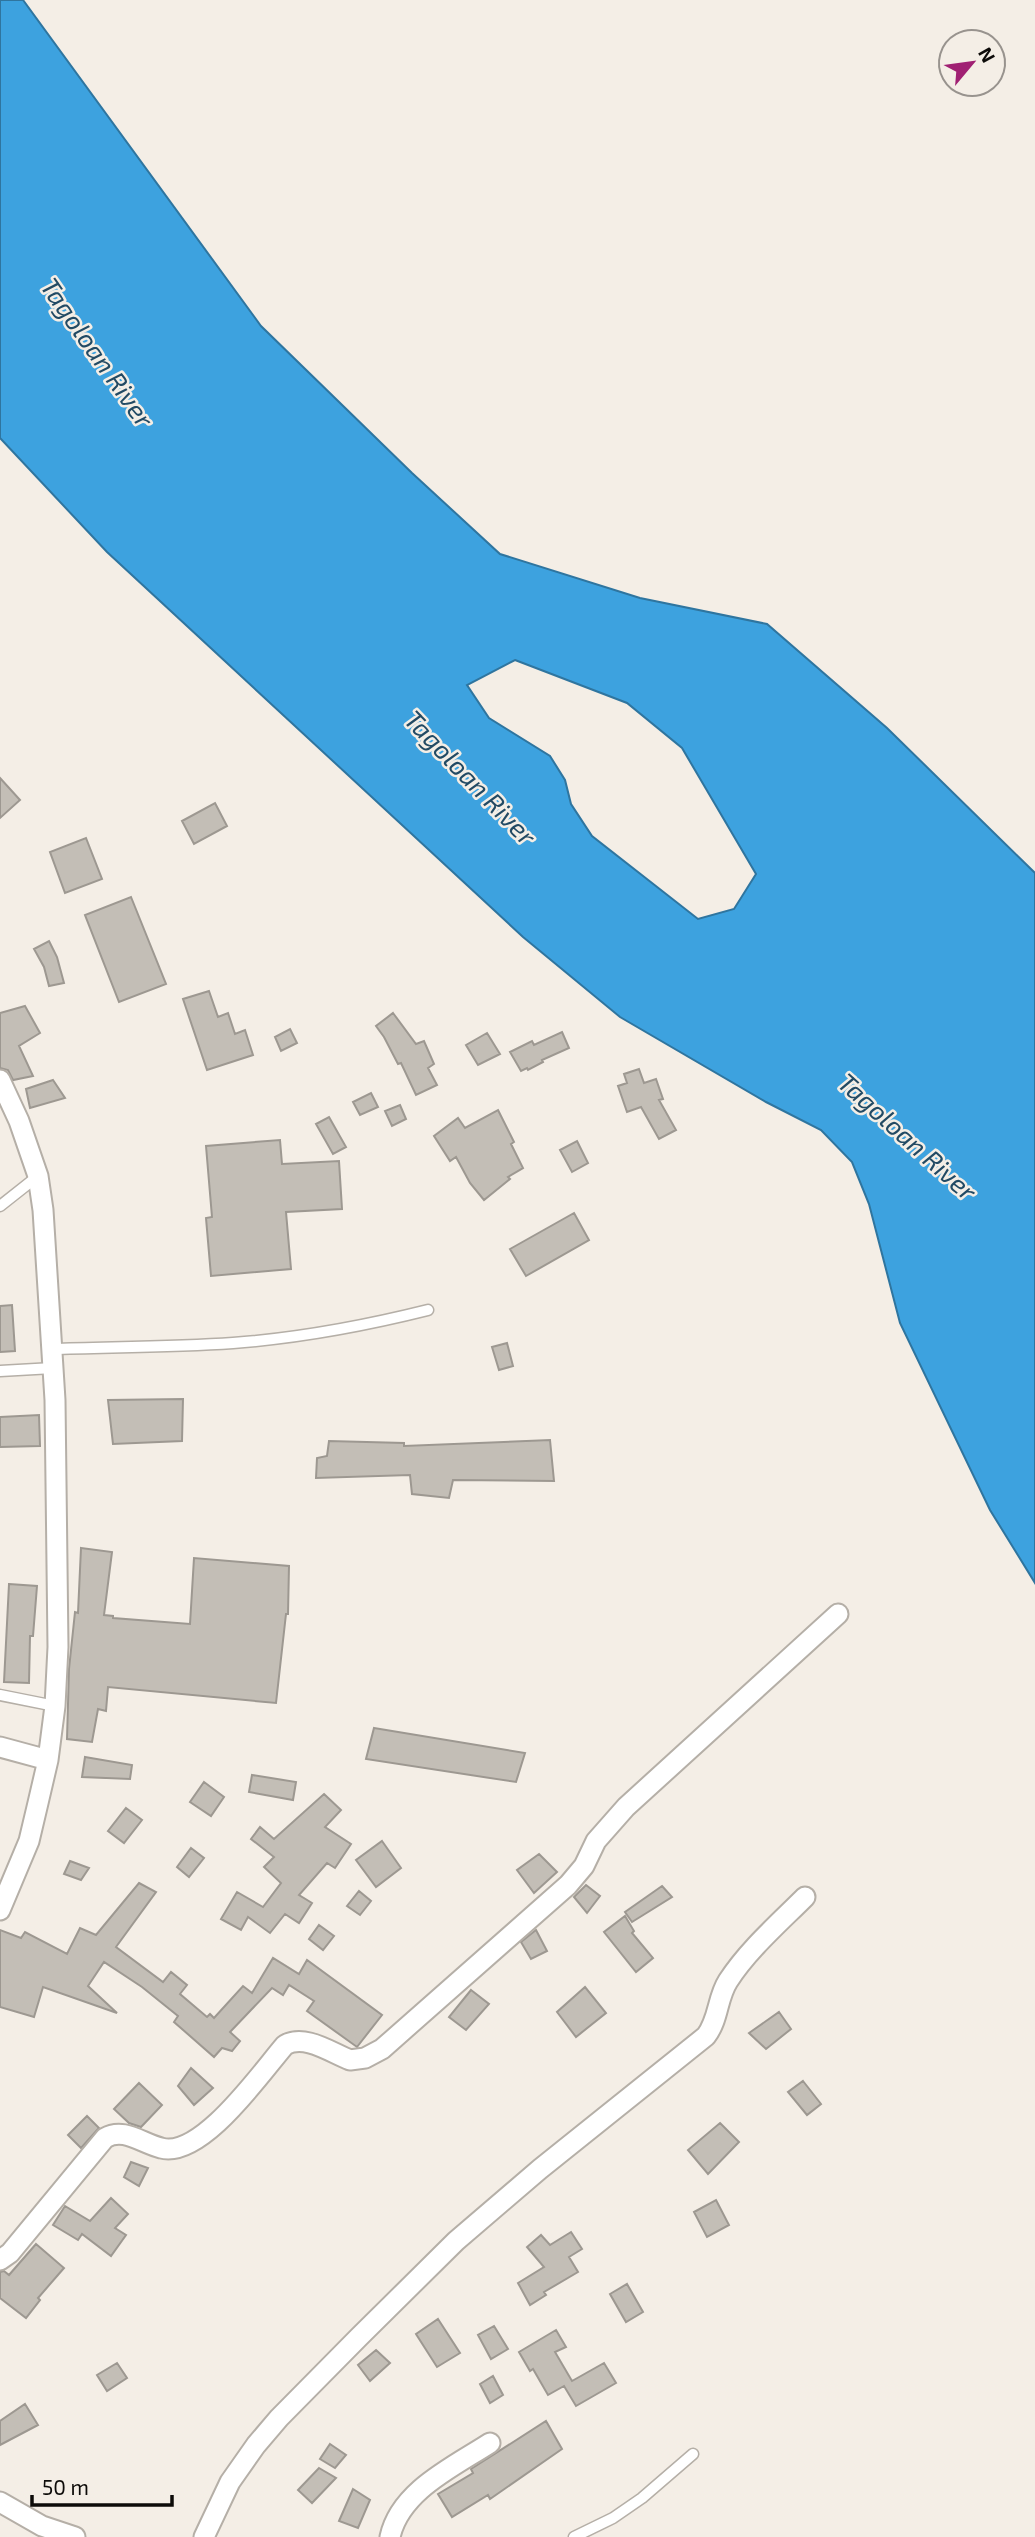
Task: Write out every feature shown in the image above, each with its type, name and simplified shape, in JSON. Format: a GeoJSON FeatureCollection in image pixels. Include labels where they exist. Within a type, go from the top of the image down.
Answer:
{"type":"FeatureCollection","features":[{"type":"Feature","properties":{"kind":"street"},"geometry":{"type":"LineString","coordinates":[[0,1080],[19,1121],[38,1176],[48,1260],[53,1358],[58,1647],[55,1706],[48,1760],[29,1841],[0,1910]]}},
{"type":"Feature","properties":{"kind":"street"},"geometry":{"type":"LineString","coordinates":[[0,2260],[10,2253],[112,2133],[120,2133],[172,2150],[195,2141],[211,2130],[285,2045],[293,2041],[305,2042],[358,2061],[382,2049],[568,1885],[584,1866],[596,1841],[626,1807],[838,1614]]}},
{"type":"Feature","properties":{"kind":"street"},"geometry":{"type":"LineString","coordinates":[[0,1747],[48,1760]]}},
{"type":"Feature","properties":{"kind":"street"},"geometry":{"type":"LineString","coordinates":[[204,2537],[230,2482],[279,2418],[456,2241],[540,2169],[706,2036],[715,2023],[729,1979],[805,1897]]}},
{"type":"Feature","properties":{"kind":"street"},"geometry":{"type":"LineString","coordinates":[[390,2537],[393,2520],[407,2502],[436,2478],[490,2443]]}},
{"type":"Feature","properties":{"kind":"street"},"geometry":{"type":"LineString","coordinates":[[0,2502],[42,2526],[75,2537]]}},
{"type":"Feature","properties":{"kind":"lane"},"geometry":{"type":"LineString","coordinates":[[0,1206],[38,1176]]}},
{"type":"Feature","properties":{"kind":"lane"},"geometry":{"type":"LineString","coordinates":[[0,1371],[53,1358],[275,1338],[376,1323],[428,1310]]}},
{"type":"Feature","properties":{"kind":"lane"},"geometry":{"type":"LineString","coordinates":[[0,1695],[55,1706]]}},
{"type":"Feature","properties":{"kind":"lane"},"geometry":{"type":"LineString","coordinates":[[574,2537],[612,2518],[642,2498],[692,2454]]}},
{"type":"Feature","properties":{"kind":"water","name":"Tagoloan River"},"geometry":{"type":"Polygon","coordinates":[[[0,0],[23,0],[261,326],[412,473],[500,554],[640,598],[767,624],[887,728],[1035,873],[1035,1583],[990,1510],[900,1323],[869,1204],[852,1162],[821,1130],[766,1102],[620,1017],[523,937],[107,552],[0,438],[0,0]],[[515,660],[467,685],[489,718],[550,756],[565,780],[571,804],[592,836],[698,919],[734,909],[756,874],[682,748],[627,703],[515,660]]]}},
{"type":"Feature","properties":{"kind":"building"},"geometry":{"type":"Polygon","coordinates":[[[0,778],[20,800],[0,818],[0,778]]]}},
{"type":"Feature","properties":{"kind":"building"},"geometry":{"type":"Polygon","coordinates":[[[215,803],[227,826],[194,844],[182,821],[215,803]]]}},
{"type":"Feature","properties":{"kind":"building"},"geometry":{"type":"Polygon","coordinates":[[[86,838],[102,879],[65,893],[50,852],[86,838]]]}},
{"type":"Feature","properties":{"kind":"building"},"geometry":{"type":"Polygon","coordinates":[[[131,897],[166,984],[119,1002],[85,915],[131,897]]]}},
{"type":"Feature","properties":{"kind":"building"},"geometry":{"type":"Polygon","coordinates":[[[49,941],[57,957],[64,983],[49,986],[44,967],[34,949],[49,941]]]}},
{"type":"Feature","properties":{"kind":"building"},"geometry":{"type":"Polygon","coordinates":[[[209,991],[218,1017],[228,1013],[235,1034],[245,1030],[253,1055],[207,1070],[183,999],[209,991]]]}},
{"type":"Feature","properties":{"kind":"building"},"geometry":{"type":"Polygon","coordinates":[[[25,1006],[40,1033],[19,1046],[33,1076],[13,1080],[8,1070],[0,1068],[0,1013],[25,1006]]]}},
{"type":"Feature","properties":{"kind":"building"},"geometry":{"type":"Polygon","coordinates":[[[393,1013],[416,1044],[424,1041],[434,1064],[428,1068],[437,1085],[416,1095],[401,1063],[398,1064],[376,1026],[393,1013]]]}},
{"type":"Feature","properties":{"kind":"building"},"geometry":{"type":"Polygon","coordinates":[[[290,1029],[297,1043],[281,1051],[275,1037],[290,1029]]]}},
{"type":"Feature","properties":{"kind":"building"},"geometry":{"type":"Polygon","coordinates":[[[562,1032],[569,1048],[542,1060],[543,1062],[528,1070],[527,1068],[521,1071],[510,1052],[532,1041],[534,1045],[562,1032]]]}},
{"type":"Feature","properties":{"kind":"building"},"geometry":{"type":"Polygon","coordinates":[[[487,1033],[500,1054],[478,1065],[466,1045],[487,1033]]]}},
{"type":"Feature","properties":{"kind":"building"},"geometry":{"type":"Polygon","coordinates":[[[639,1069],[644,1083],[656,1079],[663,1099],[659,1100],[676,1130],[659,1139],[641,1107],[627,1112],[618,1086],[627,1083],[624,1074],[639,1069]]]}},
{"type":"Feature","properties":{"kind":"building"},"geometry":{"type":"Polygon","coordinates":[[[53,1080],[65,1098],[30,1108],[26,1089],[53,1080]]]}},
{"type":"Feature","properties":{"kind":"building"},"geometry":{"type":"Polygon","coordinates":[[[371,1093],[378,1107],[360,1115],[353,1102],[371,1093]]]}},
{"type":"Feature","properties":{"kind":"building"},"geometry":{"type":"Polygon","coordinates":[[[400,1105],[406,1119],[392,1126],[385,1111],[400,1105]]]}},
{"type":"Feature","properties":{"kind":"building"},"geometry":{"type":"Polygon","coordinates":[[[498,1110],[523,1168],[508,1177],[510,1179],[484,1200],[470,1183],[456,1157],[450,1161],[434,1136],[458,1118],[465,1128],[498,1110]]]}},
{"type":"Feature","properties":{"kind":"building"},"geometry":{"type":"Polygon","coordinates":[[[329,1117],[346,1147],[333,1154],[316,1124],[329,1117]]]}},
{"type":"Feature","properties":{"kind":"building"},"geometry":{"type":"Polygon","coordinates":[[[280,1140],[282,1164],[339,1161],[342,1209],[286,1212],[291,1269],[211,1276],[206,1218],[212,1217],[206,1146],[280,1140]]]}},
{"type":"Feature","properties":{"kind":"building"},"geometry":{"type":"Polygon","coordinates":[[[577,1141],[588,1163],[572,1172],[560,1150],[577,1141]]]}},
{"type":"Feature","properties":{"kind":"building"},"geometry":{"type":"Polygon","coordinates":[[[574,1213],[589,1240],[526,1276],[510,1249],[574,1213]]]}},
{"type":"Feature","properties":{"kind":"building"},"geometry":{"type":"Polygon","coordinates":[[[12,1305],[15,1351],[0,1352],[0,1306],[12,1305]]]}},
{"type":"Feature","properties":{"kind":"building"},"geometry":{"type":"Polygon","coordinates":[[[507,1343],[513,1366],[499,1370],[492,1347],[507,1343]]]}},
{"type":"Feature","properties":{"kind":"building"},"geometry":{"type":"Polygon","coordinates":[[[183,1399],[182,1441],[113,1444],[108,1400],[183,1399]]]}},
{"type":"Feature","properties":{"kind":"building"},"geometry":{"type":"Polygon","coordinates":[[[39,1415],[40,1446],[0,1447],[0,1417],[39,1415]]]}},
{"type":"Feature","properties":{"kind":"building"},"geometry":{"type":"Polygon","coordinates":[[[550,1440],[554,1481],[453,1480],[449,1498],[412,1494],[410,1475],[316,1478],[317,1458],[327,1456],[329,1441],[404,1443],[404,1446],[550,1440]]]}},
{"type":"Feature","properties":{"kind":"building"},"geometry":{"type":"Polygon","coordinates":[[[81,1548],[112,1552],[104,1615],[113,1618],[190,1624],[194,1558],[289,1566],[288,1614],[276,1703],[108,1687],[106,1711],[98,1709],[92,1742],[67,1739],[69,1669],[75,1612],[78,1613],[81,1548]]]}},
{"type":"Feature","properties":{"kind":"building"},"geometry":{"type":"Polygon","coordinates":[[[9,1584],[37,1586],[33,1636],[30,1636],[29,1683],[4,1682],[9,1584]]]}},
{"type":"Feature","properties":{"kind":"building"},"geometry":{"type":"Polygon","coordinates":[[[374,1728],[525,1753],[516,1782],[366,1759],[374,1728]]]}},
{"type":"Feature","properties":{"kind":"building"},"geometry":{"type":"Polygon","coordinates":[[[85,1757],[132,1765],[130,1779],[82,1777],[85,1757]]]}},
{"type":"Feature","properties":{"kind":"building"},"geometry":{"type":"Polygon","coordinates":[[[252,1775],[296,1782],[293,1800],[249,1792],[252,1775]]]}},
{"type":"Feature","properties":{"kind":"building"},"geometry":{"type":"Polygon","coordinates":[[[204,1782],[224,1797],[211,1816],[190,1802],[204,1782]]]}},
{"type":"Feature","properties":{"kind":"building"},"geometry":{"type":"Polygon","coordinates":[[[324,1794],[341,1810],[325,1827],[351,1844],[335,1868],[327,1863],[299,1895],[312,1903],[299,1923],[285,1914],[270,1933],[248,1917],[241,1930],[221,1919],[237,1892],[263,1907],[281,1883],[264,1867],[274,1857],[251,1839],[260,1827],[274,1839],[324,1794]]]}},
{"type":"Feature","properties":{"kind":"building"},"geometry":{"type":"Polygon","coordinates":[[[126,1808],[142,1820],[124,1843],[108,1831],[126,1808]]]}},
{"type":"Feature","properties":{"kind":"building"},"geometry":{"type":"Polygon","coordinates":[[[382,1841],[401,1868],[376,1887],[356,1860],[382,1841]]]}},
{"type":"Feature","properties":{"kind":"building"},"geometry":{"type":"Polygon","coordinates":[[[191,1848],[204,1858],[189,1877],[177,1867],[191,1848]]]}},
{"type":"Feature","properties":{"kind":"building"},"geometry":{"type":"Polygon","coordinates":[[[539,1854],[557,1872],[534,1893],[517,1870],[539,1854]]]}},
{"type":"Feature","properties":{"kind":"building"},"geometry":{"type":"Polygon","coordinates":[[[70,1861],[89,1868],[81,1880],[64,1874],[70,1861]]]}},
{"type":"Feature","properties":{"kind":"building"},"geometry":{"type":"Polygon","coordinates":[[[139,1883],[156,1892],[116,1947],[163,1982],[171,1972],[187,1985],[180,1994],[207,2017],[210,2014],[214,2018],[243,1986],[252,1993],[273,1958],[299,1974],[307,1960],[382,2015],[357,2047],[307,2011],[314,2001],[289,1985],[283,1995],[272,1988],[230,2032],[240,2041],[232,2051],[222,2048],[214,2057],[174,2022],[178,2016],[142,1987],[104,1962],[88,1986],[117,2013],[43,1987],[34,2017],[0,2007],[0,1930],[21,1938],[25,1932],[67,1954],[80,1928],[96,1935],[139,1883]]]}},
{"type":"Feature","properties":{"kind":"building"},"geometry":{"type":"Polygon","coordinates":[[[586,1885],[600,1896],[587,1913],[574,1897],[586,1885]]]}},
{"type":"Feature","properties":{"kind":"building"},"geometry":{"type":"Polygon","coordinates":[[[662,1886],[672,1897],[632,1922],[625,1912],[662,1886]]]}},
{"type":"Feature","properties":{"kind":"building"},"geometry":{"type":"Polygon","coordinates":[[[359,1891],[371,1901],[360,1915],[347,1906],[359,1891]]]}},
{"type":"Feature","properties":{"kind":"building"},"geometry":{"type":"Polygon","coordinates":[[[625,1916],[634,1931],[632,1933],[653,1958],[636,1972],[604,1932],[625,1916]]]}},
{"type":"Feature","properties":{"kind":"building"},"geometry":{"type":"Polygon","coordinates":[[[319,1925],[334,1936],[323,1950],[309,1939],[319,1925]]]}},
{"type":"Feature","properties":{"kind":"building"},"geometry":{"type":"Polygon","coordinates":[[[536,1930],[547,1951],[531,1959],[521,1942],[536,1930]]]}},
{"type":"Feature","properties":{"kind":"building"},"geometry":{"type":"Polygon","coordinates":[[[585,1987],[606,2013],[576,2037],[557,2012],[585,1987]]]}},
{"type":"Feature","properties":{"kind":"building"},"geometry":{"type":"Polygon","coordinates":[[[471,1990],[489,2004],[466,2030],[449,2017],[471,1990]]]}},
{"type":"Feature","properties":{"kind":"building"},"geometry":{"type":"Polygon","coordinates":[[[779,2012],[791,2029],[766,2049],[749,2033],[779,2012]]]}},
{"type":"Feature","properties":{"kind":"building"},"geometry":{"type":"Polygon","coordinates":[[[191,2068],[213,2088],[194,2105],[178,2086],[191,2068]]]}},
{"type":"Feature","properties":{"kind":"building"},"geometry":{"type":"Polygon","coordinates":[[[803,2081],[821,2104],[807,2115],[788,2092],[803,2081]]]}},
{"type":"Feature","properties":{"kind":"building"},"geometry":{"type":"Polygon","coordinates":[[[139,2083],[162,2105],[141,2127],[129,2123],[114,2109],[139,2083]]]}},
{"type":"Feature","properties":{"kind":"building"},"geometry":{"type":"Polygon","coordinates":[[[87,2116],[99,2128],[81,2148],[68,2135],[87,2116]]]}},
{"type":"Feature","properties":{"kind":"building"},"geometry":{"type":"Polygon","coordinates":[[[720,2123],[739,2142],[708,2174],[688,2150],[720,2123]]]}},
{"type":"Feature","properties":{"kind":"building"},"geometry":{"type":"Polygon","coordinates":[[[131,2162],[148,2168],[139,2186],[124,2177],[131,2162]]]}},
{"type":"Feature","properties":{"kind":"building"},"geometry":{"type":"Polygon","coordinates":[[[111,2198],[128,2214],[115,2228],[126,2235],[111,2256],[82,2234],[78,2240],[53,2225],[65,2206],[90,2221],[111,2198]]]}},
{"type":"Feature","properties":{"kind":"building"},"geometry":{"type":"Polygon","coordinates":[[[716,2200],[729,2225],[707,2237],[694,2212],[716,2200]]]}},
{"type":"Feature","properties":{"kind":"building"},"geometry":{"type":"Polygon","coordinates":[[[571,2232],[582,2249],[569,2257],[578,2272],[544,2292],[546,2295],[530,2305],[518,2283],[544,2267],[527,2247],[541,2235],[550,2245],[571,2232]]]}},
{"type":"Feature","properties":{"kind":"building"},"geometry":{"type":"Polygon","coordinates":[[[36,2244],[64,2268],[38,2298],[40,2300],[26,2318],[0,2298],[0,2272],[4,2271],[9,2275],[36,2244]]]}},
{"type":"Feature","properties":{"kind":"building"},"geometry":{"type":"Polygon","coordinates":[[[627,2284],[643,2312],[626,2322],[610,2294],[627,2284]]]}},
{"type":"Feature","properties":{"kind":"building"},"geometry":{"type":"Polygon","coordinates":[[[438,2319],[460,2353],[437,2367],[416,2334],[438,2319]]]}},
{"type":"Feature","properties":{"kind":"building"},"geometry":{"type":"Polygon","coordinates":[[[494,2326],[508,2349],[491,2359],[478,2335],[494,2326]]]}},
{"type":"Feature","properties":{"kind":"building"},"geometry":{"type":"Polygon","coordinates":[[[556,2330],[566,2347],[555,2352],[572,2381],[604,2363],[616,2383],[576,2406],[564,2386],[548,2395],[533,2369],[530,2371],[519,2352],[556,2330]]]}},
{"type":"Feature","properties":{"kind":"building"},"geometry":{"type":"Polygon","coordinates":[[[376,2350],[390,2363],[370,2381],[358,2365],[376,2350]]]}},
{"type":"Feature","properties":{"kind":"building"},"geometry":{"type":"Polygon","coordinates":[[[117,2363],[127,2378],[107,2391],[97,2375],[117,2363]]]}},
{"type":"Feature","properties":{"kind":"building"},"geometry":{"type":"Polygon","coordinates":[[[493,2376],[503,2395],[490,2403],[480,2384],[493,2376]]]}},
{"type":"Feature","properties":{"kind":"building"},"geometry":{"type":"Polygon","coordinates":[[[25,2404],[38,2425],[0,2445],[0,2421],[25,2404]]]}},
{"type":"Feature","properties":{"kind":"building"},"geometry":{"type":"Polygon","coordinates":[[[546,2421],[562,2449],[490,2499],[488,2495],[452,2517],[438,2494],[473,2473],[471,2469],[546,2421]]]}},
{"type":"Feature","properties":{"kind":"building"},"geometry":{"type":"Polygon","coordinates":[[[330,2444],[346,2455],[335,2468],[320,2459],[330,2444]]]}},
{"type":"Feature","properties":{"kind":"building"},"geometry":{"type":"Polygon","coordinates":[[[319,2468],[336,2478],[312,2503],[298,2490],[319,2468]]]}},
{"type":"Feature","properties":{"kind":"building"},"geometry":{"type":"Polygon","coordinates":[[[353,2489],[370,2500],[358,2528],[339,2521],[353,2489]]]}}]}
